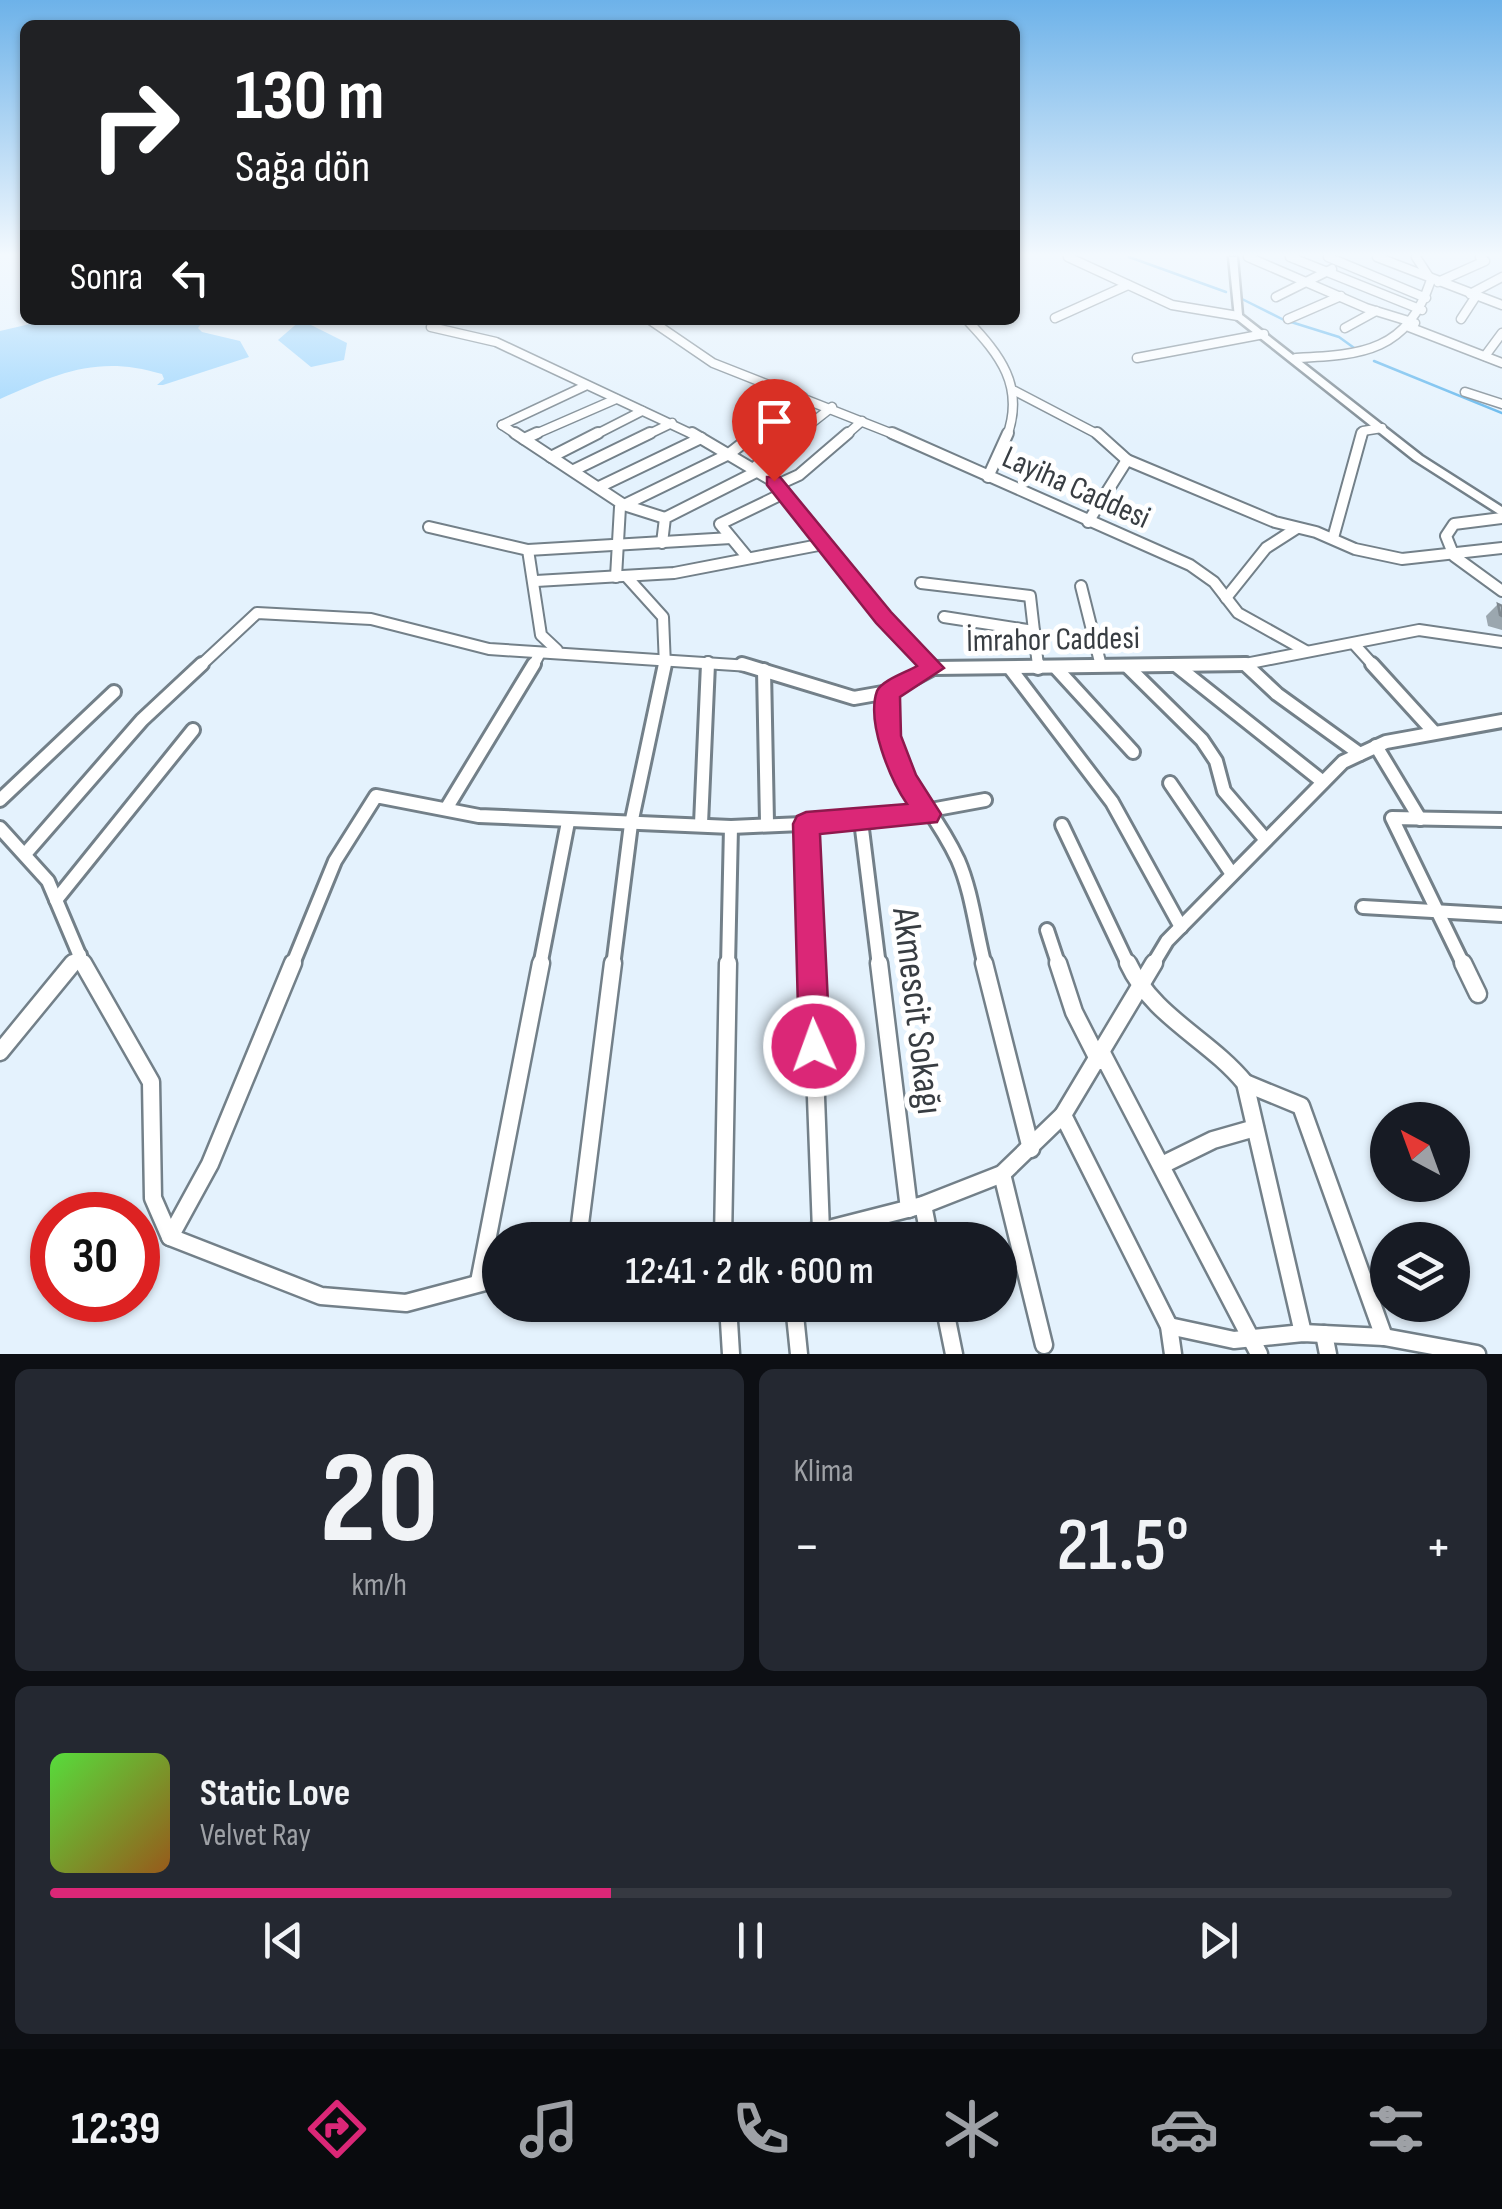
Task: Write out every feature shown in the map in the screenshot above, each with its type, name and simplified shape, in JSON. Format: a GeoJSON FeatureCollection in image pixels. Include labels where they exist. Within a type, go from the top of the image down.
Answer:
{"type":"FeatureCollection","features":[{"type":"Feature","properties":{"kind":"main road"},"geometry":{"type":"LineString","coordinates":[[1244,320],[1418,458],[1502,515]]}},
{"type":"Feature","properties":{"kind":"street"},"geometry":{"type":"LineString","coordinates":[[1345,328],[1360,320]]}},
{"type":"Feature","properties":{"kind":"street"},"geometry":{"type":"LineString","coordinates":[[1399,320],[1502,363]]}},
{"type":"Feature","properties":{"kind":"street"},"geometry":{"type":"LineString","coordinates":[[1296,358],[1362,352],[1415,320]]}},
{"type":"Feature","properties":{"kind":"street","name":"Layiha Caddesi"},"geometry":{"type":"LineString","coordinates":[[658,325],[704,356],[832,407],[1190,565],[1238,613],[1266,632],[1310,652]]}},
{"type":"Feature","properties":{"kind":"street"},"geometry":{"type":"LineString","coordinates":[[972,325],[1008,364],[1015,391],[1012,421],[988,477]]}},
{"type":"Feature","properties":{"kind":"street"},"geometry":{"type":"LineString","coordinates":[[431,327],[496,342],[672,423],[756,469],[780,489],[883,618],[933,668]]}},
{"type":"Feature","properties":{"kind":"street"},"geometry":{"type":"LineString","coordinates":[[1485,356],[1502,332]]}},
{"type":"Feature","properties":{"kind":"street"},"geometry":{"type":"LineString","coordinates":[[1137,358],[1264,334]]}},
{"type":"Feature","properties":{"kind":"street"},"geometry":{"type":"LineString","coordinates":[[585,386],[502,426],[624,504],[665,518],[756,469],[832,407]]}},
{"type":"Feature","properties":{"kind":"street"},"geometry":{"type":"LineString","coordinates":[[1015,391],[1072,419],[1127,460],[1355,549],[1402,560],[1502,548]]}},
{"type":"Feature","properties":{"kind":"street"},"geometry":{"type":"LineString","coordinates":[[1465,392],[1502,404]]}},
{"type":"Feature","properties":{"kind":"street"},"geometry":{"type":"LineString","coordinates":[[580,1222],[632,824],[666,660],[663,617],[621,576],[617,544],[620,507],[729,454],[803,397]]}},
{"type":"Feature","properties":{"kind":"street"},"geometry":{"type":"LineString","coordinates":[[524,440],[616,399]]}},
{"type":"Feature","properties":{"kind":"street"},"geometry":{"type":"LineString","coordinates":[[551,456],[642,411]]}},
{"type":"Feature","properties":{"kind":"street"},"geometry":{"type":"LineString","coordinates":[[748,558],[720,524],[780,489],[862,421]]}},
{"type":"Feature","properties":{"kind":"street"},"geometry":{"type":"LineString","coordinates":[[574,470],[672,423]]}},
{"type":"Feature","properties":{"kind":"street"},"geometry":{"type":"LineString","coordinates":[[1334,538],[1362,431],[1382,428]]}},
{"type":"Feature","properties":{"kind":"street"},"geometry":{"type":"LineString","coordinates":[[599,487],[701,438]]}},
{"type":"Feature","properties":{"kind":"street"},"geometry":{"type":"LineString","coordinates":[[1088,522],[1127,460]]}},
{"type":"Feature","properties":{"kind":"street"},"geometry":{"type":"LineString","coordinates":[[1502,515],[1451,526],[1446,536],[1454,556],[1502,592]]}},
{"type":"Feature","properties":{"kind":"street"},"geometry":{"type":"LineString","coordinates":[[662,543],[665,518]]}},
{"type":"Feature","properties":{"kind":"street"},"geometry":{"type":"LineString","coordinates":[[430,528],[528,550],[731,538]]}},
{"type":"Feature","properties":{"kind":"street"},"geometry":{"type":"LineString","coordinates":[[1226,598],[1266,548],[1297,528]]}},
{"type":"Feature","properties":{"kind":"street"},"geometry":{"type":"LineString","coordinates":[[536,581],[674,574],[824,544]]}},
{"type":"Feature","properties":{"kind":"street"},"geometry":{"type":"LineString","coordinates":[[528,550],[536,581],[541,634],[557,650]]}},
{"type":"Feature","properties":{"kind":"street"},"geometry":{"type":"LineString","coordinates":[[921,583],[1030,596],[1038,668]]}},
{"type":"Feature","properties":{"kind":"street"},"geometry":{"type":"LineString","coordinates":[[1080,586],[1101,668]]}},
{"type":"Feature","properties":{"kind":"street","name":"İmrahor Caddesi"},"geometry":{"type":"LineString","coordinates":[[26,853],[142,720],[257,613],[372,620],[488,649],[739,663],[854,698],[888,692],[933,668],[1245,664],[1419,630],[1502,642]]}},
{"type":"Feature","properties":{"kind":"street"},"geometry":{"type":"LineString","coordinates":[[944,617],[1034,631]]}},
{"type":"Feature","properties":{"kind":"street"},"geometry":{"type":"LineString","coordinates":[[1354,645],[1433,731]]}},
{"type":"Feature","properties":{"kind":"street"},"geometry":{"type":"LineString","coordinates":[[446,810],[512,707],[540,653]]}},
{"type":"Feature","properties":{"kind":"street"},"geometry":{"type":"LineString","coordinates":[[701,824],[708,662]]}},
{"type":"Feature","properties":{"kind":"street"},"geometry":{"type":"LineString","coordinates":[[1245,664],[1277,694],[1360,754]]}},
{"type":"Feature","properties":{"kind":"street"},"geometry":{"type":"LineString","coordinates":[[1176,666],[1323,782]]}},
{"type":"Feature","properties":{"kind":"street"},"geometry":{"type":"LineString","coordinates":[[1128,667],[1202,740],[1216,761],[1224,791],[1266,840]]}},
{"type":"Feature","properties":{"kind":"street"},"geometry":{"type":"LineString","coordinates":[[1010,668],[1112,802],[1181,927]]}},
{"type":"Feature","properties":{"kind":"street"},"geometry":{"type":"LineString","coordinates":[[1057,668],[1134,752]]}},
{"type":"Feature","properties":{"kind":"street"},"geometry":{"type":"LineString","coordinates":[[764,670],[768,822]]}},
{"type":"Feature","properties":{"kind":"street"},"geometry":{"type":"LineString","coordinates":[[0,800],[114,692]]}},
{"type":"Feature","properties":{"kind":"street"},"geometry":{"type":"LineString","coordinates":[[888,692],[889,736],[905,780],[958,860],[1031,1150]]}},
{"type":"Feature","properties":{"kind":"street"},"geometry":{"type":"LineString","coordinates":[[857,1222],[916,1207],[1002,1174],[1031,1150],[1063,1115],[1101,1058],[1166,942],[1344,762],[1376,746],[1433,731],[1502,721]]}},
{"type":"Feature","properties":{"kind":"street"},"geometry":{"type":"LineString","coordinates":[[56,900],[193,730]]}},
{"type":"Feature","properties":{"kind":"street"},"geometry":{"type":"LineString","coordinates":[[1376,746],[1420,818]]}},
{"type":"Feature","properties":{"kind":"street"},"geometry":{"type":"LineString","coordinates":[[1170,783],[1232,874]]}},
{"type":"Feature","properties":{"kind":"street"},"geometry":{"type":"LineString","coordinates":[[170,1237],[217,1148],[328,877],[376,796],[446,810],[568,822],[731,827],[928,814],[985,800]]}},
{"type":"Feature","properties":{"kind":"street"},"geometry":{"type":"LineString","coordinates":[[1478,994],[1392,818],[1502,820]]}},
{"type":"Feature","properties":{"kind":"street","name":"Akmescit Sokağı"},"geometry":{"type":"LineString","coordinates":[[861,821],[916,1207],[922,1222]]}},
{"type":"Feature","properties":{"kind":"street"},"geometry":{"type":"LineString","coordinates":[[479,1282],[568,822]]}},
{"type":"Feature","properties":{"kind":"street"},"geometry":{"type":"LineString","coordinates":[[806,824],[821,1222]]}},
{"type":"Feature","properties":{"kind":"street"},"geometry":{"type":"LineString","coordinates":[[1062,826],[1140,989],[1187,1032],[1223,1056],[1245,1083],[1302,1333]]}},
{"type":"Feature","properties":{"kind":"street"},"geometry":{"type":"LineString","coordinates":[[724,1222],[731,827]]}},
{"type":"Feature","properties":{"kind":"street"},"geometry":{"type":"LineString","coordinates":[[0,828],[48,881],[80,955],[152,1082],[153,1198],[170,1237],[321,1296],[406,1303],[482,1281]]}},
{"type":"Feature","properties":{"kind":"street"},"geometry":{"type":"LineString","coordinates":[[1362,907],[1502,914]]}},
{"type":"Feature","properties":{"kind":"street"},"geometry":{"type":"LineString","coordinates":[[1046,930],[1074,1012],[1162,1165],[1257,1347]]}},
{"type":"Feature","properties":{"kind":"street"},"geometry":{"type":"LineString","coordinates":[[0,1052],[80,955]]}},
{"type":"Feature","properties":{"kind":"street"},"geometry":{"type":"LineString","coordinates":[[1245,1083],[1301,1106],[1384,1337]]}},
{"type":"Feature","properties":{"kind":"street"},"geometry":{"type":"LineString","coordinates":[[1063,1115],[1169,1326],[1173,1354]]}},
{"type":"Feature","properties":{"kind":"street"},"geometry":{"type":"LineString","coordinates":[[1162,1165],[1212,1140],[1255,1128]]}},
{"type":"Feature","properties":{"kind":"street"},"geometry":{"type":"LineString","coordinates":[[1002,1174],[1044,1345]]}},
{"type":"Feature","properties":{"kind":"street"},"geometry":{"type":"LineString","coordinates":[[729,1322],[731,1354]]}},
{"type":"Feature","properties":{"kind":"street"},"geometry":{"type":"LineString","coordinates":[[796,1322],[800,1354]]}},
{"type":"Feature","properties":{"kind":"street"},"geometry":{"type":"LineString","coordinates":[[947,1322],[954,1354]]}},
{"type":"Feature","properties":{"kind":"street"},"geometry":{"type":"LineString","coordinates":[[1169,1326],[1257,1347],[1302,1333],[1326,1344],[1384,1337],[1477,1354]]}},
{"type":"Feature","properties":{"kind":"shaded area"},"geometry":{"type":"Polygon","coordinates":[[[26,325],[200,325],[198,328],[202,332],[240,341],[249,357],[163,385],[157,385],[164,379],[162,374],[139,369],[80,369],[0,399],[0,331],[26,325]]]}},
{"type":"Feature","properties":{"kind":"shaded area"},"geometry":{"type":"Polygon","coordinates":[[[295,325],[311,325],[347,343],[344,360],[311,367],[278,340],[295,325]]]}},
{"type":"Feature","properties":{"kind":"waterway"},"geometry":{"type":"LineString","coordinates":[[1291,322],[1339,337],[1357,350]]}},
{"type":"Feature","properties":{"kind":"waterway"},"geometry":{"type":"LineString","coordinates":[[1374,361],[1502,413]]}},
{"type":"Feature","properties":{"kind":"route"},"geometry":{"type":"LineString","coordinates":[[774,481],[883,618],[933,668],[888,692],[889,736],[905,780],[928,814],[806,824],[814,1046]]}}]}
